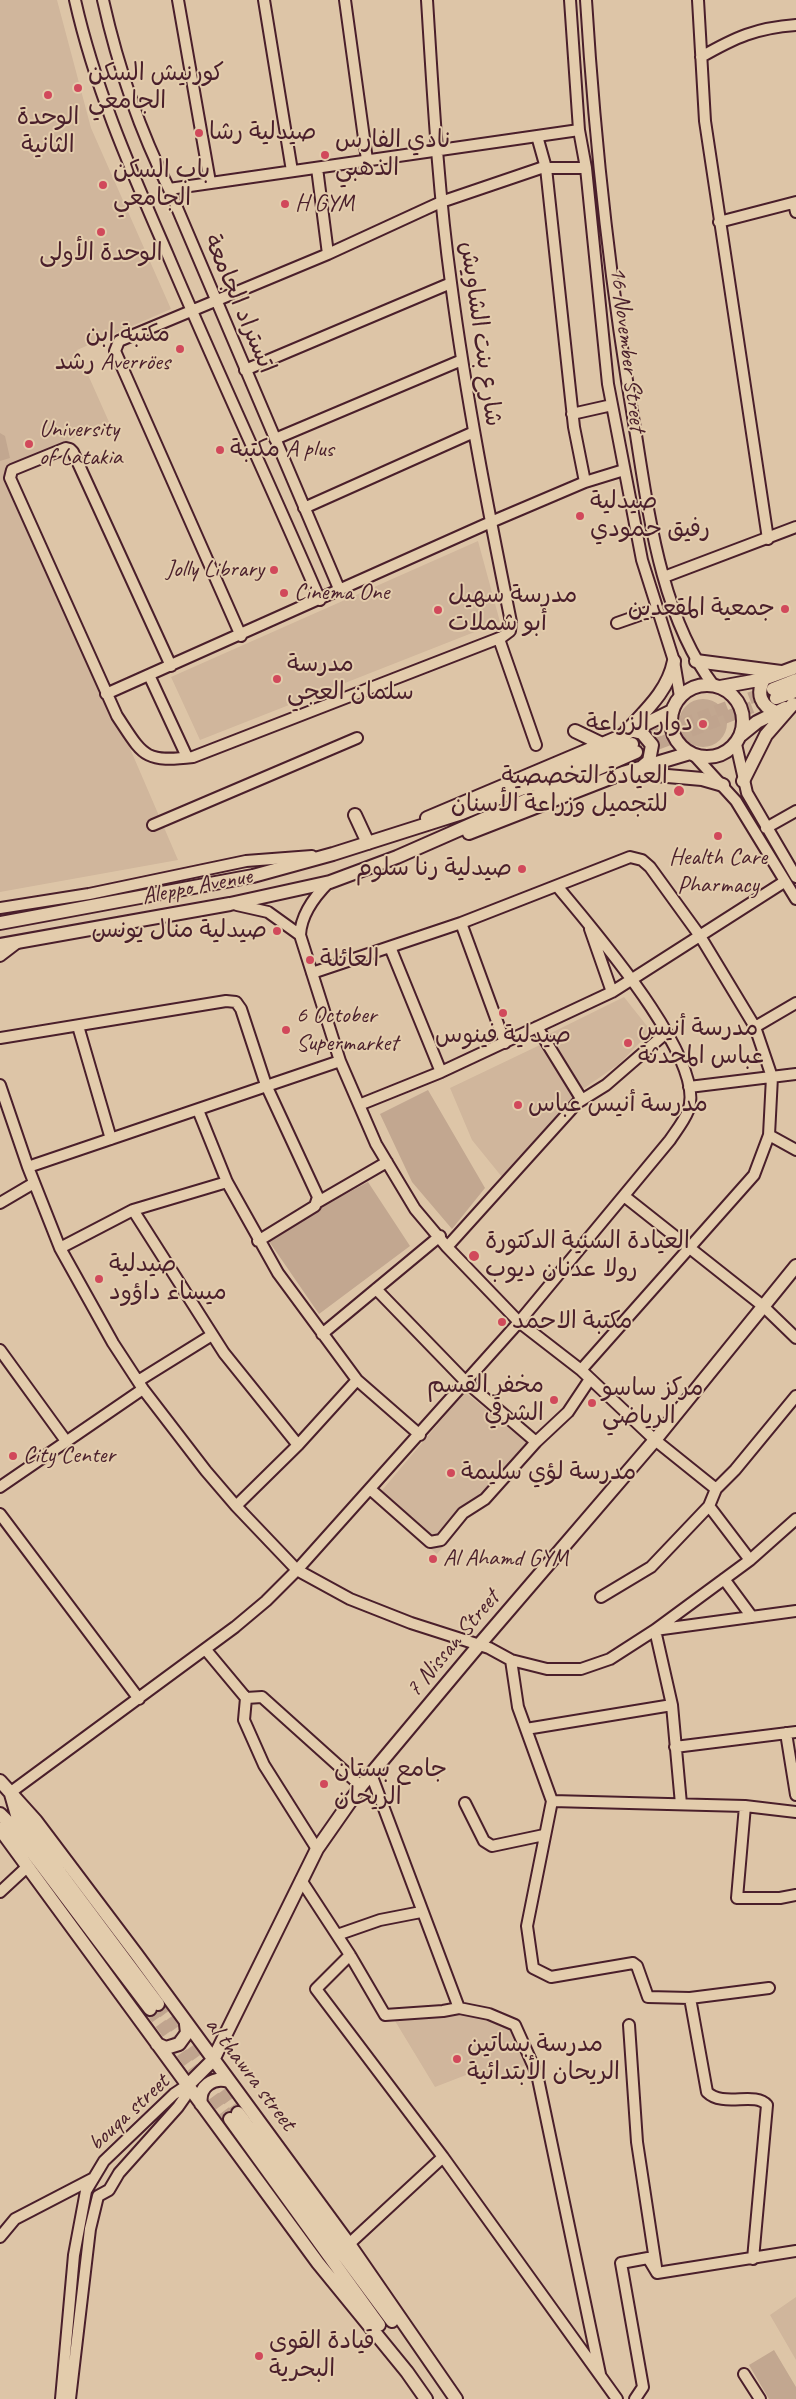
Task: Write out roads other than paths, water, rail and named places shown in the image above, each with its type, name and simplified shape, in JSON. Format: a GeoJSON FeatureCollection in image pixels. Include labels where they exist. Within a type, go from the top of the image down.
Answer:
{"type":"FeatureCollection","features":[{"type":"Feature","properties":{"kind":"main road"},"geometry":{"type":"LineString","coordinates":[[621,736],[661,694],[668,680],[674,660]]}},
{"type":"Feature","properties":{"kind":"main road"},"geometry":{"type":"LineString","coordinates":[[696,660],[781,672]]}},
{"type":"Feature","properties":{"kind":"main road"},"geometry":{"type":"LineString","coordinates":[[794,704],[757,722],[717,756],[706,758],[692,754],[677,742],[673,734],[672,711],[680,697],[697,686],[717,686],[764,679],[796,667]]}},
{"type":"Feature","properties":{"kind":"main road"},"geometry":{"type":"LineString","coordinates":[[764,679],[760,685],[761,699],[769,709],[776,712]]}},
{"type":"Feature","properties":{"kind":"main road"},"geometry":{"type":"LineString","coordinates":[[796,680],[775,694],[796,691]]}},
{"type":"Feature","properties":{"kind":"main road"},"geometry":{"type":"LineString","coordinates":[[717,686],[728,692],[740,707],[743,716],[738,740]]}},
{"type":"Feature","properties":{"kind":"main road"},"geometry":{"type":"LineString","coordinates":[[743,781],[766,736],[794,704]]}},
{"type":"Feature","properties":{"kind":"main road"},"geometry":{"type":"LineString","coordinates":[[394,835],[440,811],[634,731],[672,711]]}},
{"type":"Feature","properties":{"kind":"main road"},"geometry":{"type":"LineString","coordinates":[[575,730],[602,744]]}},
{"type":"Feature","properties":{"kind":"main road"},"geometry":{"type":"LineString","coordinates":[[634,731],[642,733],[652,745],[649,760],[644,766]]}},
{"type":"Feature","properties":{"kind":"main road"},"geometry":{"type":"LineString","coordinates":[[394,835],[462,813],[634,748],[398,857]]}},
{"type":"Feature","properties":{"kind":"main road"},"geometry":{"type":"LineString","coordinates":[[398,857],[437,845],[623,773],[692,754]]}},
{"type":"Feature","properties":{"kind":"main road"},"geometry":{"type":"LineString","coordinates":[[623,773],[693,777],[723,786]]}},
{"type":"Feature","properties":{"kind":"main road"},"geometry":{"type":"LineString","coordinates":[[354,814],[368,843]]}},
{"type":"Feature","properties":{"kind":"main road","name":"Aleppo Avenue"},"geometry":{"type":"LineString","coordinates":[[0,923],[253,876],[394,835]]}},
{"type":"Feature","properties":{"kind":"main road","name":"Aleppo Avenue"},"geometry":{"type":"LineString","coordinates":[[0,945],[230,904],[330,882],[398,857]]}},
{"type":"Feature","properties":{"kind":"main road","name":"7 Nissan Street"},"geometry":{"type":"LineString","coordinates":[[189,2084],[213,2060],[317,1849],[361,1786],[479,1644],[655,1440],[796,1266]]}},
{"type":"Feature","properties":{"kind":"main road","name":"al thawra street"},"geometry":{"type":"LineString","coordinates":[[0,1781],[11,1792],[126,1940],[349,2244],[456,2399]]}},
{"type":"Feature","properties":{"kind":"main road"},"geometry":{"type":"LineString","coordinates":[[0,1814],[12,1826],[154,2007],[18,1814],[12,1803],[11,1792]]}},
{"type":"Feature","properties":{"kind":"main road"},"geometry":{"type":"LineString","coordinates":[[0,1829],[157,2044],[189,2084],[201,2104],[318,2263],[407,2372],[426,2399]]}},
{"type":"Feature","properties":{"kind":"main road"},"geometry":{"type":"LineString","coordinates":[[157,2044],[166,2048],[179,2044],[185,2037],[186,2024]]}},
{"type":"Feature","properties":{"kind":"main road"},"geometry":{"type":"LineString","coordinates":[[201,2104],[201,2094],[210,2082],[219,2079],[229,2081]]}},
{"type":"Feature","properties":{"kind":"main road"},"geometry":{"type":"LineString","coordinates":[[407,2372],[389,2339],[234,2116],[393,2322],[420,2346]]}},
{"type":"Feature","properties":{"kind":"street"},"geometry":{"type":"LineString","coordinates":[[75,0],[106,108],[192,312],[320,600]]}},
{"type":"Feature","properties":{"kind":"street","name":"اتستراد الجامعة"},"geometry":{"type":"LineString","coordinates":[[103,0],[133,108],[145,141],[169,189],[215,301],[340,591]]}},
{"type":"Feature","properties":{"kind":"street"},"geometry":{"type":"LineString","coordinates":[[178,0],[210,182]]}},
{"type":"Feature","properties":{"kind":"street"},"geometry":{"type":"LineString","coordinates":[[264,0],[292,171]]}},
{"type":"Feature","properties":{"kind":"street"},"geometry":{"type":"LineString","coordinates":[[345,0],[367,160]]}},
{"type":"Feature","properties":{"kind":"street","name":"شارع بنت الشاويش"},"geometry":{"type":"LineString","coordinates":[[427,0],[436,150],[451,283],[474,432],[511,622],[510,631],[499,638]]}},
{"type":"Feature","properties":{"kind":"street","name":"16 November Street"},"geometry":{"type":"LineString","coordinates":[[570,0],[579,130],[586,168],[608,384],[642,560],[674,660],[680,697]]}},
{"type":"Feature","properties":{"kind":"street","name":"16 November Street"},"geometry":{"type":"LineString","coordinates":[[586,0],[594,129],[626,383],[645,494],[664,577],[696,660],[717,686]]}},
{"type":"Feature","properties":{"kind":"street"},"geometry":{"type":"LineString","coordinates":[[698,0],[705,121],[768,539]]}},
{"type":"Feature","properties":{"kind":"street"},"geometry":{"type":"LineString","coordinates":[[701,57],[728,42],[760,29],[796,25]]}},
{"type":"Feature","properties":{"kind":"street"},"geometry":{"type":"LineString","coordinates":[[169,189],[579,130]]}},
{"type":"Feature","properties":{"kind":"street"},"geometry":{"type":"LineString","coordinates":[[537,136],[546,168],[572,414],[585,482]]}},
{"type":"Feature","properties":{"kind":"street"},"geometry":{"type":"LineString","coordinates":[[317,168],[328,254]]}},
{"type":"Feature","properties":{"kind":"street"},"geometry":{"type":"LineString","coordinates":[[241,636],[115,351],[119,341],[328,254],[441,202],[546,168],[586,168]]}},
{"type":"Feature","properties":{"kind":"street"},"geometry":{"type":"LineString","coordinates":[[719,222],[795,206]]}},
{"type":"Feature","properties":{"kind":"street"},"geometry":{"type":"LineString","coordinates":[[245,370],[451,283]]}},
{"type":"Feature","properties":{"kind":"street"},"geometry":{"type":"LineString","coordinates":[[275,439],[462,360]]}},
{"type":"Feature","properties":{"kind":"street"},"geometry":{"type":"LineString","coordinates":[[608,384],[626,383]]}},
{"type":"Feature","properties":{"kind":"street"},"geometry":{"type":"LineString","coordinates":[[572,414],[612,405]]}},
{"type":"Feature","properties":{"kind":"street"},"geometry":{"type":"LineString","coordinates":[[304,508],[474,432]]}},
{"type":"Feature","properties":{"kind":"street"},"geometry":{"type":"LineString","coordinates":[[171,666],[70,449],[66,448],[12,470],[10,478],[106,694],[117,716],[140,751],[148,756],[187,757],[499,638],[536,745]]}},
{"type":"Feature","properties":{"kind":"street"},"geometry":{"type":"LineString","coordinates":[[106,694],[241,636],[490,522],[585,482],[624,470]]}},
{"type":"Feature","properties":{"kind":"street"},"geometry":{"type":"LineString","coordinates":[[664,577],[796,528]]}},
{"type":"Feature","properties":{"kind":"street"},"geometry":{"type":"LineString","coordinates":[[617,623],[657,609]]}},
{"type":"Feature","properties":{"kind":"street"},"geometry":{"type":"LineString","coordinates":[[149,675],[187,757]]}},
{"type":"Feature","properties":{"kind":"street"},"geometry":{"type":"LineString","coordinates":[[152,825],[358,738]]}},
{"type":"Feature","properties":{"kind":"street"},"geometry":{"type":"LineString","coordinates":[[738,740],[743,781],[747,793],[796,877]]}},
{"type":"Feature","properties":{"kind":"street"},"geometry":{"type":"LineString","coordinates":[[692,754],[736,801],[796,899]]}},
{"type":"Feature","properties":{"kind":"street"},"geometry":{"type":"LineString","coordinates":[[766,828],[796,811]]}},
{"type":"Feature","properties":{"kind":"street"},"geometry":{"type":"LineString","coordinates":[[0,908],[89,894],[246,861],[333,854]]}},
{"type":"Feature","properties":{"kind":"street"},"geometry":{"type":"LineString","coordinates":[[312,973],[461,923],[624,858],[636,858],[650,867],[700,936],[755,1027],[772,1077],[769,1135],[754,1175],[580,1370]]}},
{"type":"Feature","properties":{"kind":"street"},"geometry":{"type":"LineString","coordinates":[[330,882],[310,905],[301,925],[300,935],[340,1061],[386,1162],[416,1209],[440,1236],[447,1247],[519,1322],[580,1370],[655,1440],[716,1489]]}},
{"type":"Feature","properties":{"kind":"street"},"geometry":{"type":"LineString","coordinates":[[359,1105],[441,1072],[612,992],[784,882]]}},
{"type":"Feature","properties":{"kind":"street"},"geometry":{"type":"LineString","coordinates":[[11,1792],[206,1650],[266,1600],[297,1570],[420,1435],[519,1322],[670,1140],[688,1111],[689,1087],[680,1062],[666,1033],[634,979],[557,886]]}},
{"type":"Feature","properties":{"kind":"street"},"geometry":{"type":"LineString","coordinates":[[230,904],[268,912],[285,922],[300,935]]}},
{"type":"Feature","properties":{"kind":"street"},"geometry":{"type":"LineString","coordinates":[[461,923],[505,1043]]}},
{"type":"Feature","properties":{"kind":"street"},"geometry":{"type":"LineString","coordinates":[[588,924],[612,992]]}},
{"type":"Feature","properties":{"kind":"street"},"geometry":{"type":"LineString","coordinates":[[0,956],[18,942]]}},
{"type":"Feature","properties":{"kind":"street"},"geometry":{"type":"LineString","coordinates":[[390,947],[441,1072]]}},
{"type":"Feature","properties":{"kind":"street"},"geometry":{"type":"LineString","coordinates":[[0,1038],[226,1002],[236,1002],[241,1009],[266,1085],[317,1192],[318,1202]]}},
{"type":"Feature","properties":{"kind":"street"},"geometry":{"type":"LineString","coordinates":[[755,1027],[796,1003]]}},
{"type":"Feature","properties":{"kind":"street"},"geometry":{"type":"LineString","coordinates":[[78,1026],[111,1139]]}},
{"type":"Feature","properties":{"kind":"street"},"geometry":{"type":"LineString","coordinates":[[537,1027],[582,1100]]}},
{"type":"Feature","properties":{"kind":"street"},"geometry":{"type":"LineString","coordinates":[[447,1247],[577,1103],[606,1085],[666,1033]]}},
{"type":"Feature","properties":{"kind":"street"},"geometry":{"type":"LineString","coordinates":[[28,1168],[340,1061]]}},
{"type":"Feature","properties":{"kind":"street"},"geometry":{"type":"LineString","coordinates":[[689,1087],[796,1074]]}},
{"type":"Feature","properties":{"kind":"street"},"geometry":{"type":"LineString","coordinates":[[0,1085],[28,1168],[60,1248],[86,1296],[141,1385],[174,1431],[236,1506],[297,1570],[350,1598],[411,1622],[479,1644],[510,1660],[547,1669],[581,1669],[610,1659],[655,1630],[750,1560],[796,1519]]}},
{"type":"Feature","properties":{"kind":"street"},"geometry":{"type":"LineString","coordinates":[[198,1110],[227,1182],[278,1273],[357,1380],[420,1435]]}},
{"type":"Feature","properties":{"kind":"street"},"geometry":{"type":"LineString","coordinates":[[769,1135],[796,1150]]}},
{"type":"Feature","properties":{"kind":"street"},"geometry":{"type":"LineString","coordinates":[[258,1240],[386,1162]]}},
{"type":"Feature","properties":{"kind":"street"},"geometry":{"type":"LineString","coordinates":[[60,1248],[133,1210],[227,1182]]}},
{"type":"Feature","properties":{"kind":"street"},"geometry":{"type":"LineString","coordinates":[[0,1203],[34,1183]]}},
{"type":"Feature","properties":{"kind":"street"},"geometry":{"type":"LineString","coordinates":[[624,1196],[763,1306],[796,1338]]}},
{"type":"Feature","properties":{"kind":"street"},"geometry":{"type":"LineString","coordinates":[[133,1210],[224,1353],[298,1445]]}},
{"type":"Feature","properties":{"kind":"street"},"geometry":{"type":"LineString","coordinates":[[322,1334],[440,1236]]}},
{"type":"Feature","properties":{"kind":"street"},"geometry":{"type":"LineString","coordinates":[[376,1289],[466,1382],[536,1442]]}},
{"type":"Feature","properties":{"kind":"street"},"geometry":{"type":"LineString","coordinates":[[0,1487],[66,1442],[212,1334]]}},
{"type":"Feature","properties":{"kind":"street"},"geometry":{"type":"LineString","coordinates":[[0,1350],[66,1442]]}},
{"type":"Feature","properties":{"kind":"street"},"geometry":{"type":"LineString","coordinates":[[370,1489],[430,1542],[441,1540],[462,1513],[485,1499],[536,1442],[568,1412],[590,1379]]}},
{"type":"Feature","properties":{"kind":"street"},"geometry":{"type":"LineString","coordinates":[[236,1506],[298,1445],[357,1380]]}},
{"type":"Feature","properties":{"kind":"street"},"geometry":{"type":"LineString","coordinates":[[601,1597],[651,1567],[709,1506],[716,1489],[735,1470],[796,1396]]}},
{"type":"Feature","properties":{"kind":"street"},"geometry":{"type":"LineString","coordinates":[[709,1506],[750,1560]]}},
{"type":"Feature","properties":{"kind":"street"},"geometry":{"type":"LineString","coordinates":[[0,1514],[139,1699]]}},
{"type":"Feature","properties":{"kind":"street"},"geometry":{"type":"LineString","coordinates":[[724,1579],[752,1617]]}},
{"type":"Feature","properties":{"kind":"street"},"geometry":{"type":"LineString","coordinates":[[655,1630],[796,1611]]}},
{"type":"Feature","properties":{"kind":"street"},"geometry":{"type":"LineString","coordinates":[[655,1630],[672,1705],[681,1804]]}},
{"type":"Feature","properties":{"kind":"street"},"geometry":{"type":"LineString","coordinates":[[206,1650],[246,1698],[244,1720],[264,1766],[317,1849]]}},
{"type":"Feature","properties":{"kind":"street"},"geometry":{"type":"LineString","coordinates":[[510,1660],[518,1707],[552,1801],[527,1926],[532,1968],[551,1977],[633,1963],[636,1966],[648,1997],[690,1998],[769,1988]]}},
{"type":"Feature","properties":{"kind":"street"},"geometry":{"type":"LineString","coordinates":[[246,1698],[262,1697],[361,1786]]}},
{"type":"Feature","properties":{"kind":"street"},"geometry":{"type":"LineString","coordinates":[[526,1729],[672,1705]]}},
{"type":"Feature","properties":{"kind":"street"},"geometry":{"type":"LineString","coordinates":[[675,1747],[791,1732],[796,1796]]}},
{"type":"Feature","properties":{"kind":"street"},"geometry":{"type":"LineString","coordinates":[[371,1774],[421,1912],[459,2008]]}},
{"type":"Feature","properties":{"kind":"street"},"geometry":{"type":"LineString","coordinates":[[552,1801],[745,1806],[796,1812]]}},
{"type":"Feature","properties":{"kind":"street"},"geometry":{"type":"LineString","coordinates":[[465,1803],[484,1841],[492,1846],[544,1835]]}},
{"type":"Feature","properties":{"kind":"street"},"geometry":{"type":"LineString","coordinates":[[745,1806],[736,1898],[780,1898],[796,1895]]}},
{"type":"Feature","properties":{"kind":"street"},"geometry":{"type":"LineString","coordinates":[[0,1892],[27,1867]]}},
{"type":"Feature","properties":{"kind":"street"},"geometry":{"type":"LineString","coordinates":[[301,1880],[350,1954],[385,2015],[459,2008],[489,2014],[515,2025],[537,2074],[600,2374]]}},
{"type":"Feature","properties":{"kind":"street"},"geometry":{"type":"LineString","coordinates":[[337,1935],[380,1920],[421,1912]]}},
{"type":"Feature","properties":{"kind":"street"},"geometry":{"type":"LineString","coordinates":[[350,1954],[316,1989],[443,2157],[617,2399]]}},
{"type":"Feature","properties":{"kind":"street"},"geometry":{"type":"LineString","coordinates":[[690,1998],[707,2092],[719,2100],[760,2100],[768,2105],[753,2259]]}},
{"type":"Feature","properties":{"kind":"street"},"geometry":{"type":"LineString","coordinates":[[630,2025],[637,2142],[657,2273]]}},
{"type":"Feature","properties":{"kind":"street","name":"bouqa street"},"geometry":{"type":"LineString","coordinates":[[61,2399],[74,2255],[83,2203],[92,2180],[104,2161],[174,2094],[189,2084]]}},
{"type":"Feature","properties":{"kind":"street","name":"bouqa street"},"geometry":{"type":"LineString","coordinates":[[70,2399],[90,2228],[98,2196],[109,2190],[119,2173],[178,2106],[185,2097],[189,2084]]}},
{"type":"Feature","properties":{"kind":"street"},"geometry":{"type":"LineString","coordinates":[[349,2244],[443,2157]]}},
{"type":"Feature","properties":{"kind":"street"},"geometry":{"type":"LineString","coordinates":[[0,2237],[15,2218],[92,2180]]}},
{"type":"Feature","properties":{"kind":"street"},"geometry":{"type":"LineString","coordinates":[[657,2273],[796,2251]]}},
{"type":"Feature","properties":{"kind":"street"},"geometry":{"type":"LineString","coordinates":[[635,2399],[643,2387],[621,2263],[648,2258],[657,2273]]}},
{"type":"Feature","properties":{"kind":"street"},"geometry":{"type":"LineString","coordinates":[[744,2374],[760,2399]]}},
{"type":"Feature","properties":{"kind":"tunnel"},"geometry":{"type":"LineString","coordinates":[[632,744],[771,690]]}},
{"type":"Feature","properties":{"kind":"tunnel"},"geometry":{"type":"LineString","coordinates":[[657,744],[773,699]]}},
{"type":"Feature","properties":{"kind":"tunnel"},"geometry":{"type":"LineString","coordinates":[[158,2004],[238,2113]]}},
{"type":"Feature","properties":{"kind":"tunnel"},"geometry":{"type":"LineString","coordinates":[[150,2009],[230,2119]]}},
{"type":"Feature","properties":{"kind":"place","name":"كورنيش السكن الجامعي"},"geometry":{"type":"Point","coordinates":[78,88]}},
{"type":"Feature","properties":{"kind":"place","name":"الوحدة الثانية"},"geometry":{"type":"Point","coordinates":[48,95]}},
{"type":"Feature","properties":{"kind":"place","name":"صيدلية رشا"},"geometry":{"type":"Point","coordinates":[199,133]}},
{"type":"Feature","properties":{"kind":"place","name":"نادي الفارس الذهبي"},"geometry":{"type":"Point","coordinates":[325,155]}},
{"type":"Feature","properties":{"kind":"place","name":"باب السكن الجامعي"},"geometry":{"type":"Point","coordinates":[103,185]}},
{"type":"Feature","properties":{"kind":"place","name":"H GYM"},"geometry":{"type":"Point","coordinates":[285,204]}},
{"type":"Feature","properties":{"kind":"place","name":"الوحدة الأولى"},"geometry":{"type":"Point","coordinates":[101,232]}},
{"type":"Feature","properties":{"kind":"place","name":"مكتبة ابن رشد Averröes"},"geometry":{"type":"Point","coordinates":[180,349]}},
{"type":"Feature","properties":{"kind":"place","name":"University of Latakia"},"geometry":{"type":"Point","coordinates":[29,444]}},
{"type":"Feature","properties":{"kind":"place","name":"مكتبة A plus"},"geometry":{"type":"Point","coordinates":[220,450]}},
{"type":"Feature","properties":{"kind":"place","name":"صيدلية رفيق حمودي"},"geometry":{"type":"Point","coordinates":[580,516]}},
{"type":"Feature","properties":{"kind":"place","name":"Jolly Library"},"geometry":{"type":"Point","coordinates":[274,570]}},
{"type":"Feature","properties":{"kind":"place","name":"Cinema One"},"geometry":{"type":"Point","coordinates":[284,593]}},
{"type":"Feature","properties":{"kind":"place","name":"جمعية المقعدين"},"geometry":{"type":"Point","coordinates":[785,609]}},
{"type":"Feature","properties":{"kind":"place","name":"مدرسة سهيل أبو شملات"},"geometry":{"type":"Point","coordinates":[438,610]}},
{"type":"Feature","properties":{"kind":"place","name":"مدرسة سلمان العجي"},"geometry":{"type":"Point","coordinates":[277,679]}},
{"type":"Feature","properties":{"kind":"place","name":"دوار الزراعة"},"geometry":{"type":"Point","coordinates":[703,724]}},
{"type":"Feature","properties":{"kind":"place","name":"العيادة التخصصية للتجميل وزراعة الأسنان"},"geometry":{"type":"Point","coordinates":[679,791]}},
{"type":"Feature","properties":{"kind":"place","name":"Health Care Pharmacy"},"geometry":{"type":"Point","coordinates":[718,836]}},
{"type":"Feature","properties":{"kind":"place","name":"صيدلية رنا سلوم"},"geometry":{"type":"Point","coordinates":[522,869]}},
{"type":"Feature","properties":{"kind":"place","name":"صيدلية منال يونس"},"geometry":{"type":"Point","coordinates":[277,931]}},
{"type":"Feature","properties":{"kind":"place","name":"العائلة"},"geometry":{"type":"Point","coordinates":[310,960]}},
{"type":"Feature","properties":{"kind":"place","name":"صيدلية فينوس"},"geometry":{"type":"Point","coordinates":[503,1013]}},
{"type":"Feature","properties":{"kind":"place","name":"6 October Supermarket"},"geometry":{"type":"Point","coordinates":[286,1030]}},
{"type":"Feature","properties":{"kind":"place","name":"مدرسة أنيس عباس المحدثة"},"geometry":{"type":"Point","coordinates":[628,1043]}},
{"type":"Feature","properties":{"kind":"place","name":"مدرسة أنيس عباس"},"geometry":{"type":"Point","coordinates":[518,1105]}},
{"type":"Feature","properties":{"kind":"place","name":"العيادة السنية الدكتورة رولا عدنان ديوب"},"geometry":{"type":"Point","coordinates":[474,1256]}},
{"type":"Feature","properties":{"kind":"place","name":"صيدلية ميساء داؤود"},"geometry":{"type":"Point","coordinates":[99,1279]}},
{"type":"Feature","properties":{"kind":"place","name":"مكتبة الاحمد"},"geometry":{"type":"Point","coordinates":[502,1322]}},
{"type":"Feature","properties":{"kind":"place","name":"مخفر القسم الشرقي"},"geometry":{"type":"Point","coordinates":[554,1400]}},
{"type":"Feature","properties":{"kind":"place","name":"مركز ساسو الرياضي"},"geometry":{"type":"Point","coordinates":[592,1403]}},
{"type":"Feature","properties":{"kind":"place","name":"City Center"},"geometry":{"type":"Point","coordinates":[13,1456]}},
{"type":"Feature","properties":{"kind":"place","name":"مدرسة لؤي سليمة"},"geometry":{"type":"Point","coordinates":[451,1473]}},
{"type":"Feature","properties":{"kind":"place","name":"Al Ahamd GYM"},"geometry":{"type":"Point","coordinates":[433,1559]}},
{"type":"Feature","properties":{"kind":"place","name":"جامع بستان الريحان"},"geometry":{"type":"Point","coordinates":[324,1784]}},
{"type":"Feature","properties":{"kind":"place","name":"مدرسة بساتين الريحان الأبتدائية"},"geometry":{"type":"Point","coordinates":[457,2059]}},
{"type":"Feature","properties":{"kind":"place","name":"قيادة القوى البحرية"},"geometry":{"type":"Point","coordinates":[259,2356]}}]}
